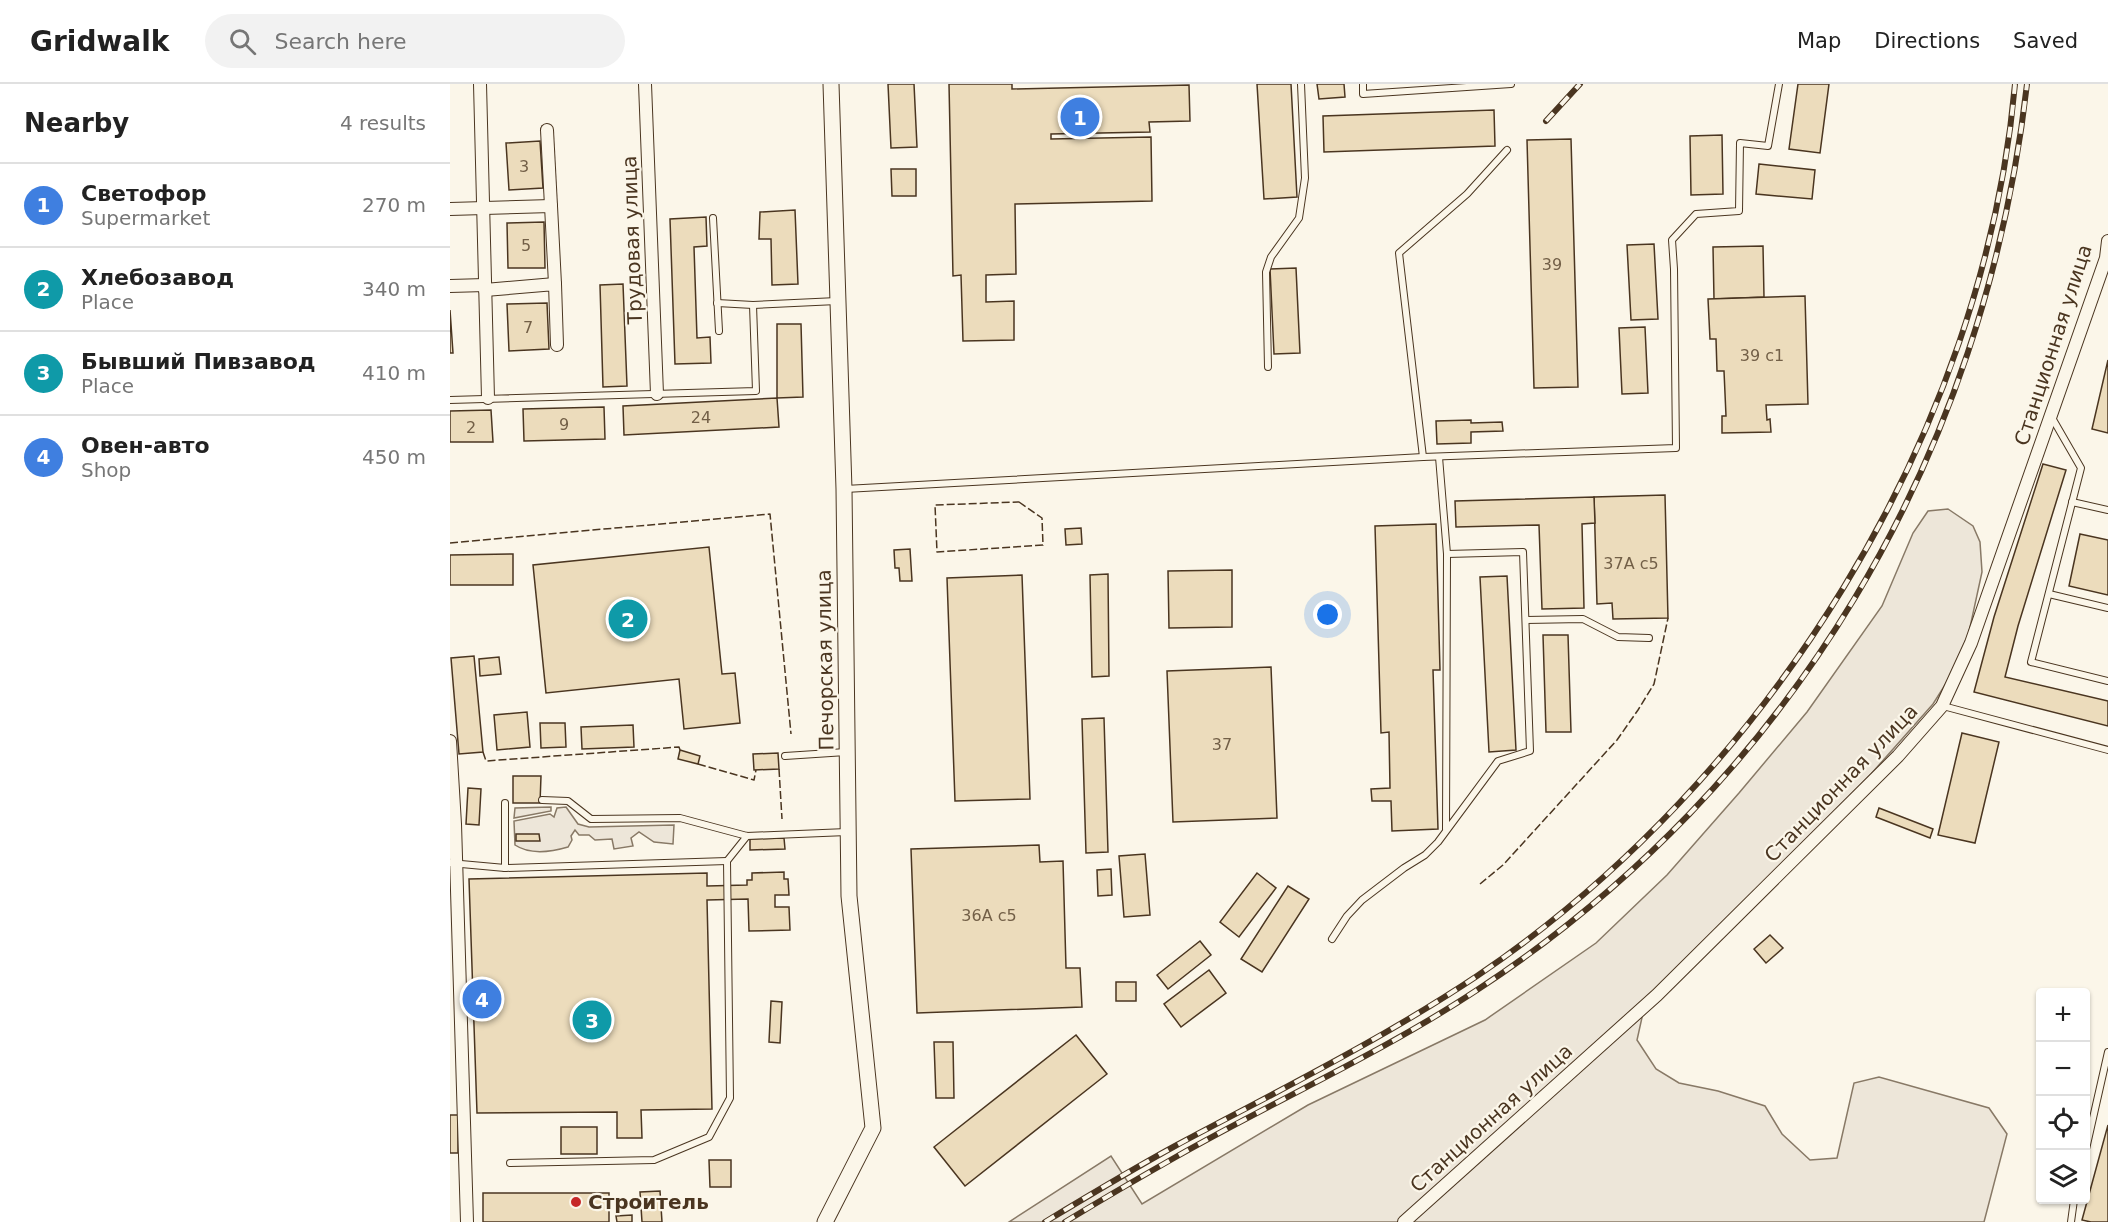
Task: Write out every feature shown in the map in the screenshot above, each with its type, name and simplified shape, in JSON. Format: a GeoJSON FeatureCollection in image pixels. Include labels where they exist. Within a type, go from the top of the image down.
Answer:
{"type":"FeatureCollection","features":[{"type":"Feature","properties":{"kind":"street"},"geometry":{"type":"LineString","coordinates":[[480,84],[488,398]]}},
{"type":"Feature","properties":{"kind":"street","name":"Трудовая улица"},"geometry":{"type":"LineString","coordinates":[[645,84],[657,394]]}},
{"type":"Feature","properties":{"kind":"street","name":"Печорская улица"},"geometry":{"type":"LineString","coordinates":[[825,1222],[873,1128],[849,896],[844,489],[831,84]]}},
{"type":"Feature","properties":{"kind":"street"},"geometry":{"type":"LineString","coordinates":[[547,129],[556,345]]}},
{"type":"Feature","properties":{"kind":"street"},"geometry":{"type":"LineString","coordinates":[[450,209],[551,206]]}},
{"type":"Feature","properties":{"kind":"street","name":"Станционная улица"},"geometry":{"type":"LineString","coordinates":[[1404,1222],[1657,995],[1898,756],[1942,706],[1971,643],[2106,258],[2108,241]]}},
{"type":"Feature","properties":{"kind":"street"},"geometry":{"type":"LineString","coordinates":[[450,286],[555,284]]}},
{"type":"Feature","properties":{"kind":"street"},"geometry":{"type":"LineString","coordinates":[[450,741],[467,1222]]}},
{"type":"Feature","properties":{"kind":"lane"},"geometry":{"type":"LineString","coordinates":[[1268,368],[1266,272],[1271,257],[1299,219],[1305,178],[1301,84]]}},
{"type":"Feature","properties":{"kind":"lane"},"geometry":{"type":"LineString","coordinates":[[1363,84],[1363,94],[1511,84]]}},
{"type":"Feature","properties":{"kind":"lane"},"geometry":{"type":"LineString","coordinates":[[844,489],[1423,457],[1677,448],[1674,269],[1671,240],[1696,214],[1739,211],[1740,144],[1768,146],[1779,84]]}},
{"type":"Feature","properties":{"kind":"lane"},"geometry":{"type":"LineString","coordinates":[[1423,457],[1399,253],[1467,194],[1507,150]]}},
{"type":"Feature","properties":{"kind":"lane"},"geometry":{"type":"LineString","coordinates":[[713,218],[719,331]]}},
{"type":"Feature","properties":{"kind":"lane"},"geometry":{"type":"LineString","coordinates":[[717,303],[753,305],[838,301]]}},
{"type":"Feature","properties":{"kind":"lane"},"geometry":{"type":"LineString","coordinates":[[450,400],[756,391],[753,305]]}},
{"type":"Feature","properties":{"kind":"lane"},"geometry":{"type":"LineString","coordinates":[[2051,416],[2081,468],[2031,662],[2108,681]]}},
{"type":"Feature","properties":{"kind":"lane"},"geometry":{"type":"LineString","coordinates":[[1439,457],[1447,554],[1446,830]]}},
{"type":"Feature","properties":{"kind":"lane"},"geometry":{"type":"LineString","coordinates":[[2072,502],[2108,510]]}},
{"type":"Feature","properties":{"kind":"lane"},"geometry":{"type":"LineString","coordinates":[[1332,939],[1347,916],[1362,900],[1425,855],[1497,761],[1530,751],[1523,552],[1447,554]]}},
{"type":"Feature","properties":{"kind":"lane"},"geometry":{"type":"LineString","coordinates":[[2049,594],[2108,608]]}},
{"type":"Feature","properties":{"kind":"lane"},"geometry":{"type":"LineString","coordinates":[[1526,620],[1583,619],[1618,637],[1649,638]]}},
{"type":"Feature","properties":{"kind":"lane"},"geometry":{"type":"LineString","coordinates":[[1942,706],[2108,750]]}},
{"type":"Feature","properties":{"kind":"lane"},"geometry":{"type":"LineString","coordinates":[[785,756],[847,752]]}},
{"type":"Feature","properties":{"kind":"lane"},"geometry":{"type":"LineString","coordinates":[[542,800],[568,801],[591,819],[680,818],[747,836],[848,832]]}},
{"type":"Feature","properties":{"kind":"lane"},"geometry":{"type":"LineString","coordinates":[[505,802],[506,868]]}},
{"type":"Feature","properties":{"kind":"lane"},"geometry":{"type":"LineString","coordinates":[[510,1162],[654,1160],[710,1137],[730,1098],[727,861],[747,836]]}},
{"type":"Feature","properties":{"kind":"lane"},"geometry":{"type":"LineString","coordinates":[[453,864],[506,868],[727,861]]}},
{"type":"Feature","properties":{"kind":"lane"},"geometry":{"type":"LineString","coordinates":[[2090,1128],[2108,1052]]}},
{"type":"Feature","properties":{"kind":"lane"},"geometry":{"type":"LineString","coordinates":[[2071,1222],[2073,1204]]}},
{"type":"Feature","properties":{"kind":"shaded area"},"geometry":{"type":"Polygon","coordinates":[[[1948,509],[1973,526],[1980,542],[1982,572],[1964,655],[1933,704],[1871,774],[1645,1004],[1637,1040],[1656,1069],[1679,1083],[1718,1091],[1765,1106],[1782,1134],[1810,1160],[1837,1158],[1854,1083],[1879,1077],[1989,1108],[2007,1134],[1984,1222],[1009,1222],[1111,1156],[1142,1204],[1308,1105],[1485,1020],[1596,943],[1667,875],[1807,712],[1882,606],[1913,533],[1928,511],[1948,509]]]}},
{"type":"Feature","properties":{"kind":"shaded area"},"geometry":{"type":"Polygon","coordinates":[[[551,807],[551,811],[514,818],[515,808],[551,807]]]}},
{"type":"Feature","properties":{"kind":"shaded area"},"geometry":{"type":"Polygon","coordinates":[[[566,807],[578,824],[589,827],[674,825],[673,844],[654,842],[639,832],[631,838],[633,846],[614,849],[612,839],[595,840],[589,835],[579,835],[575,830],[568,847],[561,849],[534,851],[515,845],[514,821],[550,814],[554,817],[557,808],[566,807]]]}},
{"type":"Feature","properties":{"kind":"building"},"geometry":{"type":"Polygon","coordinates":[[[888,84],[914,84],[917,147],[891,148],[888,84]]]}},
{"type":"Feature","properties":{"kind":"building"},"geometry":{"type":"Polygon","coordinates":[[[949,84],[1012,84],[1012,89],[1189,85],[1190,121],[1149,122],[1150,132],[1051,134],[1051,139],[1151,137],[1152,201],[1015,204],[1016,274],[986,275],[986,302],[1014,301],[1014,340],[963,341],[961,275],[953,276],[949,84]]]}},
{"type":"Feature","properties":{"kind":"building"},"geometry":{"type":"Polygon","coordinates":[[[1257,84],[1291,84],[1297,197],[1264,199],[1257,84]]]}},
{"type":"Feature","properties":{"kind":"building"},"geometry":{"type":"Polygon","coordinates":[[[1317,84],[1344,84],[1345,97],[1319,99],[1317,84]]]}},
{"type":"Feature","properties":{"kind":"building"},"geometry":{"type":"Polygon","coordinates":[[[1798,84],[1829,84],[1820,153],[1789,149],[1798,84]]]}},
{"type":"Feature","properties":{"kind":"building"},"geometry":{"type":"Polygon","coordinates":[[[1494,110],[1495,146],[1324,152],[1323,116],[1494,110]]]}},
{"type":"Feature","properties":{"kind":"building"},"geometry":{"type":"Polygon","coordinates":[[[1722,135],[1723,194],[1691,195],[1690,136],[1722,135]]]}},
{"type":"Feature","properties":{"kind":"building"},"geometry":{"type":"Polygon","coordinates":[[[1571,139],[1578,387],[1534,388],[1527,140],[1571,139]]]}},
{"type":"Feature","properties":{"kind":"building"},"geometry":{"type":"Polygon","coordinates":[[[540,141],[543,188],[509,190],[506,143],[540,141]]]}},
{"type":"Feature","properties":{"kind":"building"},"geometry":{"type":"Polygon","coordinates":[[[1759,164],[1815,170],[1812,199],[1756,194],[1759,164]]]}},
{"type":"Feature","properties":{"kind":"building"},"geometry":{"type":"Polygon","coordinates":[[[891,169],[916,169],[916,196],[892,196],[891,169]]]}},
{"type":"Feature","properties":{"kind":"building"},"geometry":{"type":"Polygon","coordinates":[[[795,210],[798,284],[772,285],[771,239],[759,239],[760,212],[795,210]]]}},
{"type":"Feature","properties":{"kind":"building"},"geometry":{"type":"Polygon","coordinates":[[[706,217],[707,246],[694,247],[697,338],[710,337],[711,363],[675,364],[670,219],[706,217]]]}},
{"type":"Feature","properties":{"kind":"building"},"geometry":{"type":"Polygon","coordinates":[[[544,222],[545,268],[508,268],[507,223],[544,222]]]}},
{"type":"Feature","properties":{"kind":"building"},"geometry":{"type":"Polygon","coordinates":[[[1654,244],[1658,319],[1631,320],[1627,245],[1654,244]]]}},
{"type":"Feature","properties":{"kind":"building"},"geometry":{"type":"Polygon","coordinates":[[[1763,246],[1764,297],[1714,299],[1713,247],[1763,246]]]}},
{"type":"Feature","properties":{"kind":"building"},"geometry":{"type":"Polygon","coordinates":[[[1296,268],[1300,353],[1274,354],[1270,269],[1296,268]]]}},
{"type":"Feature","properties":{"kind":"building"},"geometry":{"type":"Polygon","coordinates":[[[623,284],[627,386],[603,387],[600,285],[623,284]]]}},
{"type":"Feature","properties":{"kind":"building"},"geometry":{"type":"Polygon","coordinates":[[[1805,296],[1808,404],[1766,405],[1771,432],[1722,433],[1722,416],[1726,416],[1724,371],[1717,371],[1716,339],[1710,339],[1708,299],[1805,296]]]}},
{"type":"Feature","properties":{"kind":"building"},"geometry":{"type":"Polygon","coordinates":[[[547,303],[549,349],[509,351],[507,304],[547,303]]]}},
{"type":"Feature","properties":{"kind":"building"},"geometry":{"type":"Polygon","coordinates":[[[450,310],[453,353],[450,353],[450,310]]]}},
{"type":"Feature","properties":{"kind":"building"},"geometry":{"type":"Polygon","coordinates":[[[777,324],[801,324],[803,397],[777,398],[777,324]]]}},
{"type":"Feature","properties":{"kind":"building"},"geometry":{"type":"Polygon","coordinates":[[[1645,327],[1648,393],[1622,394],[1619,328],[1645,327]]]}},
{"type":"Feature","properties":{"kind":"building"},"geometry":{"type":"Polygon","coordinates":[[[2108,360],[2108,433],[2092,429],[2108,360]]]}},
{"type":"Feature","properties":{"kind":"building"},"geometry":{"type":"Polygon","coordinates":[[[777,398],[779,427],[624,435],[623,406],[777,398]]]}},
{"type":"Feature","properties":{"kind":"building"},"geometry":{"type":"Polygon","coordinates":[[[604,407],[605,439],[524,441],[523,409],[604,407]]]}},
{"type":"Feature","properties":{"kind":"building"},"geometry":{"type":"Polygon","coordinates":[[[491,410],[493,442],[450,442],[450,411],[491,410]]]}},
{"type":"Feature","properties":{"kind":"building"},"geometry":{"type":"Polygon","coordinates":[[[1471,420],[1471,423],[1502,422],[1503,431],[1471,432],[1471,443],[1437,444],[1436,421],[1471,420]]]}},
{"type":"Feature","properties":{"kind":"building"},"geometry":{"type":"Polygon","coordinates":[[[2043,464],[2066,470],[2018,626],[2005,677],[2108,701],[2108,726],[1974,692],[1994,617],[2043,464]]]}},
{"type":"Feature","properties":{"kind":"building"},"geometry":{"type":"Polygon","coordinates":[[[1665,495],[1668,618],[1613,619],[1612,603],[1597,604],[1594,497],[1665,495]]]}},
{"type":"Feature","properties":{"kind":"building"},"geometry":{"type":"Polygon","coordinates":[[[1594,497],[1595,523],[1582,524],[1584,608],[1542,609],[1539,525],[1456,527],[1455,501],[1594,497]]]}},
{"type":"Feature","properties":{"kind":"building"},"geometry":{"type":"Polygon","coordinates":[[[1436,524],[1440,670],[1433,670],[1438,829],[1392,831],[1391,801],[1372,801],[1371,789],[1390,788],[1389,732],[1381,733],[1375,526],[1436,524]]]}},
{"type":"Feature","properties":{"kind":"building"},"geometry":{"type":"Polygon","coordinates":[[[1081,528],[1082,544],[1066,545],[1065,529],[1081,528]]]}},
{"type":"Feature","properties":{"kind":"building"},"geometry":{"type":"Polygon","coordinates":[[[2080,534],[2108,540],[2108,595],[2069,586],[2080,534]]]}},
{"type":"Feature","properties":{"kind":"building"},"geometry":{"type":"Polygon","coordinates":[[[709,547],[722,674],[735,673],[740,723],[684,729],[679,679],[546,693],[533,565],[709,547]]]}},
{"type":"Feature","properties":{"kind":"building"},"geometry":{"type":"Polygon","coordinates":[[[910,549],[912,581],[900,581],[899,568],[895,568],[894,550],[910,549]]]}},
{"type":"Feature","properties":{"kind":"building"},"geometry":{"type":"Polygon","coordinates":[[[513,554],[513,585],[450,585],[450,555],[513,554]]]}},
{"type":"Feature","properties":{"kind":"building"},"geometry":{"type":"Polygon","coordinates":[[[1232,570],[1232,627],[1169,628],[1168,571],[1232,570]]]}},
{"type":"Feature","properties":{"kind":"building"},"geometry":{"type":"Polygon","coordinates":[[[1108,574],[1109,676],[1092,677],[1090,575],[1108,574]]]}},
{"type":"Feature","properties":{"kind":"building"},"geometry":{"type":"Polygon","coordinates":[[[1022,575],[1030,799],[955,801],[947,578],[1022,575]]]}},
{"type":"Feature","properties":{"kind":"building"},"geometry":{"type":"Polygon","coordinates":[[[1507,576],[1516,750],[1489,752],[1480,577],[1507,576]]]}},
{"type":"Feature","properties":{"kind":"building"},"geometry":{"type":"Polygon","coordinates":[[[1543,635],[1568,635],[1571,732],[1546,732],[1543,635]]]}},
{"type":"Feature","properties":{"kind":"building"},"geometry":{"type":"Polygon","coordinates":[[[474,656],[483,752],[459,754],[451,658],[474,656]]]}},
{"type":"Feature","properties":{"kind":"building"},"geometry":{"type":"Polygon","coordinates":[[[499,657],[501,674],[480,676],[479,659],[499,657]]]}},
{"type":"Feature","properties":{"kind":"building"},"geometry":{"type":"Polygon","coordinates":[[[1271,667],[1277,818],[1173,822],[1167,671],[1271,667]]]}},
{"type":"Feature","properties":{"kind":"building"},"geometry":{"type":"Polygon","coordinates":[[[527,712],[530,747],[497,750],[494,715],[527,712]]]}},
{"type":"Feature","properties":{"kind":"building"},"geometry":{"type":"Polygon","coordinates":[[[1104,718],[1108,852],[1086,853],[1082,719],[1104,718]]]}},
{"type":"Feature","properties":{"kind":"building"},"geometry":{"type":"Polygon","coordinates":[[[540,723],[565,723],[566,747],[541,748],[540,723]]]}},
{"type":"Feature","properties":{"kind":"building"},"geometry":{"type":"Polygon","coordinates":[[[633,725],[634,747],[582,749],[581,727],[633,725]]]}},
{"type":"Feature","properties":{"kind":"building"},"geometry":{"type":"Polygon","coordinates":[[[1962,733],[1999,742],[1975,843],[1938,835],[1962,733]]]}},
{"type":"Feature","properties":{"kind":"building"},"geometry":{"type":"Polygon","coordinates":[[[680,750],[700,756],[698,764],[678,759],[680,750]]]}},
{"type":"Feature","properties":{"kind":"building"},"geometry":{"type":"Polygon","coordinates":[[[778,753],[779,769],[754,770],[753,754],[778,753]]]}},
{"type":"Feature","properties":{"kind":"building"},"geometry":{"type":"Polygon","coordinates":[[[513,776],[541,776],[540,803],[513,803],[513,776]]]}},
{"type":"Feature","properties":{"kind":"building"},"geometry":{"type":"Polygon","coordinates":[[[468,788],[481,789],[479,825],[466,824],[468,788]]]}},
{"type":"Feature","properties":{"kind":"building"},"geometry":{"type":"Polygon","coordinates":[[[1879,808],[1933,829],[1930,838],[1876,817],[1879,808]]]}},
{"type":"Feature","properties":{"kind":"building"},"geometry":{"type":"Polygon","coordinates":[[[516,834],[539,834],[540,841],[516,841],[516,834]]]}},
{"type":"Feature","properties":{"kind":"building"},"geometry":{"type":"Polygon","coordinates":[[[784,838],[785,849],[750,850],[750,839],[784,838]]]}},
{"type":"Feature","properties":{"kind":"building"},"geometry":{"type":"Polygon","coordinates":[[[1039,845],[1040,862],[1063,861],[1066,968],[1080,968],[1082,1007],[917,1013],[911,849],[1039,845]]]}},
{"type":"Feature","properties":{"kind":"building"},"geometry":{"type":"Polygon","coordinates":[[[1145,854],[1150,915],[1124,917],[1119,856],[1145,854]]]}},
{"type":"Feature","properties":{"kind":"building"},"geometry":{"type":"Polygon","coordinates":[[[1111,869],[1112,895],[1098,896],[1097,870],[1111,869]]]}},
{"type":"Feature","properties":{"kind":"building"},"geometry":{"type":"Polygon","coordinates":[[[784,872],[784,879],[788,879],[789,895],[775,895],[775,907],[789,907],[790,930],[749,931],[748,899],[707,900],[712,1109],[641,1110],[642,1138],[617,1138],[617,1112],[477,1113],[469,879],[707,873],[707,886],[747,885],[747,880],[752,880],[752,873],[784,872]]]}},
{"type":"Feature","properties":{"kind":"building"},"geometry":{"type":"Polygon","coordinates":[[[1257,873],[1276,888],[1239,937],[1220,922],[1257,873]]]}},
{"type":"Feature","properties":{"kind":"building"},"geometry":{"type":"Polygon","coordinates":[[[1288,886],[1309,899],[1262,972],[1241,959],[1288,886]]]}},
{"type":"Feature","properties":{"kind":"building"},"geometry":{"type":"Polygon","coordinates":[[[1770,935],[1783,948],[1766,963],[1754,949],[1770,935]]]}},
{"type":"Feature","properties":{"kind":"building"},"geometry":{"type":"Polygon","coordinates":[[[1200,941],[1211,955],[1168,989],[1157,975],[1200,941]]]}},
{"type":"Feature","properties":{"kind":"building"},"geometry":{"type":"Polygon","coordinates":[[[1209,970],[1226,993],[1181,1027],[1164,1004],[1209,970]]]}},
{"type":"Feature","properties":{"kind":"building"},"geometry":{"type":"Polygon","coordinates":[[[1116,982],[1136,982],[1136,1001],[1116,1001],[1116,982]]]}},
{"type":"Feature","properties":{"kind":"building"},"geometry":{"type":"Polygon","coordinates":[[[771,1001],[782,1002],[780,1043],[769,1042],[771,1001]]]}},
{"type":"Feature","properties":{"kind":"building"},"geometry":{"type":"Polygon","coordinates":[[[1076,1035],[1107,1074],[965,1186],[934,1147],[1076,1035]]]}},
{"type":"Feature","properties":{"kind":"building"},"geometry":{"type":"Polygon","coordinates":[[[934,1042],[953,1042],[954,1098],[936,1098],[934,1042]]]}},
{"type":"Feature","properties":{"kind":"building"},"geometry":{"type":"Polygon","coordinates":[[[450,1115],[458,1115],[458,1153],[450,1153],[450,1115]]]}},
{"type":"Feature","properties":{"kind":"building"},"geometry":{"type":"Polygon","coordinates":[[[2108,1125],[2108,1222],[2082,1220],[2086,1204],[2090,1204],[2090,1191],[2108,1125]]]}},
{"type":"Feature","properties":{"kind":"building"},"geometry":{"type":"Polygon","coordinates":[[[561,1127],[597,1127],[597,1154],[561,1154],[561,1127]]]}},
{"type":"Feature","properties":{"kind":"building"},"geometry":{"type":"Polygon","coordinates":[[[709,1160],[731,1160],[731,1187],[710,1187],[709,1160]]]}},
{"type":"Feature","properties":{"kind":"building"},"geometry":{"type":"Polygon","coordinates":[[[660,1191],[662,1222],[642,1222],[640,1192],[660,1191]]]}},
{"type":"Feature","properties":{"kind":"building"},"geometry":{"type":"Polygon","coordinates":[[[483,1193],[609,1193],[609,1222],[483,1222],[483,1193]]]}},
{"type":"Feature","properties":{"kind":"building"},"geometry":{"type":"Polygon","coordinates":[[[632,1215],[632,1222],[617,1222],[616,1216],[632,1215]]]}},
{"type":"Feature","properties":{"kind":"railway"},"geometry":{"type":"LineString","coordinates":[[1546,121],[1580,84]]}},
{"type":"Feature","properties":{"kind":"railway"},"geometry":{"type":"LineString","coordinates":[[1045,1222],[1159,1155],[1366,1044],[1477,976],[1582,896],[1679,803],[1766,700],[1843,588],[1908,469],[1959,344],[1995,215],[2015,84]]}},
{"type":"Feature","properties":{"kind":"railway"},"geometry":{"type":"LineString","coordinates":[[1065,1222],[1212,1137],[1403,1035],[1477,990],[1589,907],[1690,814],[1778,711],[1854,599],[1917,480],[1967,354],[2004,221],[2027,84]]}},
{"type":"Feature","properties":{"kind":"fence"},"geometry":{"type":"LineString","coordinates":[[1019,502],[1042,518],[1043,545],[937,552],[935,505],[1019,502]]}},
{"type":"Feature","properties":{"kind":"fence"},"geometry":{"type":"LineString","coordinates":[[450,543],[770,514],[791,734]]}},
{"type":"Feature","properties":{"kind":"fence"},"geometry":{"type":"LineString","coordinates":[[1480,884],[1503,865],[1617,740],[1654,684],[1668,618]]}},
{"type":"Feature","properties":{"kind":"fence"},"geometry":{"type":"LineString","coordinates":[[483,752],[486,761],[679,747],[680,750]]}},
{"type":"Feature","properties":{"kind":"fence"},"geometry":{"type":"LineString","coordinates":[[698,764],[754,780],[756,770]]}},
{"type":"Feature","properties":{"kind":"fence"},"geometry":{"type":"LineString","coordinates":[[779,769],[782,819]]}},
{"type":"Feature","properties":{"kind":"place","name":"Светофор"},"geometry":{"type":"Point","coordinates":[1080,117]}},
{"type":"Feature","properties":{"kind":"place","name":"Хлебозавод"},"geometry":{"type":"Point","coordinates":[628,619]}},
{"type":"Feature","properties":{"kind":"place","name":"Овен-авто"},"geometry":{"type":"Point","coordinates":[482,999]}},
{"type":"Feature","properties":{"kind":"place","name":"Бывший Пивзавод"},"geometry":{"type":"Point","coordinates":[592,1020]}},
{"type":"Feature","properties":{"kind":"place","name":"Строитель"},"geometry":{"type":"Point","coordinates":[576,1202]}}]}
